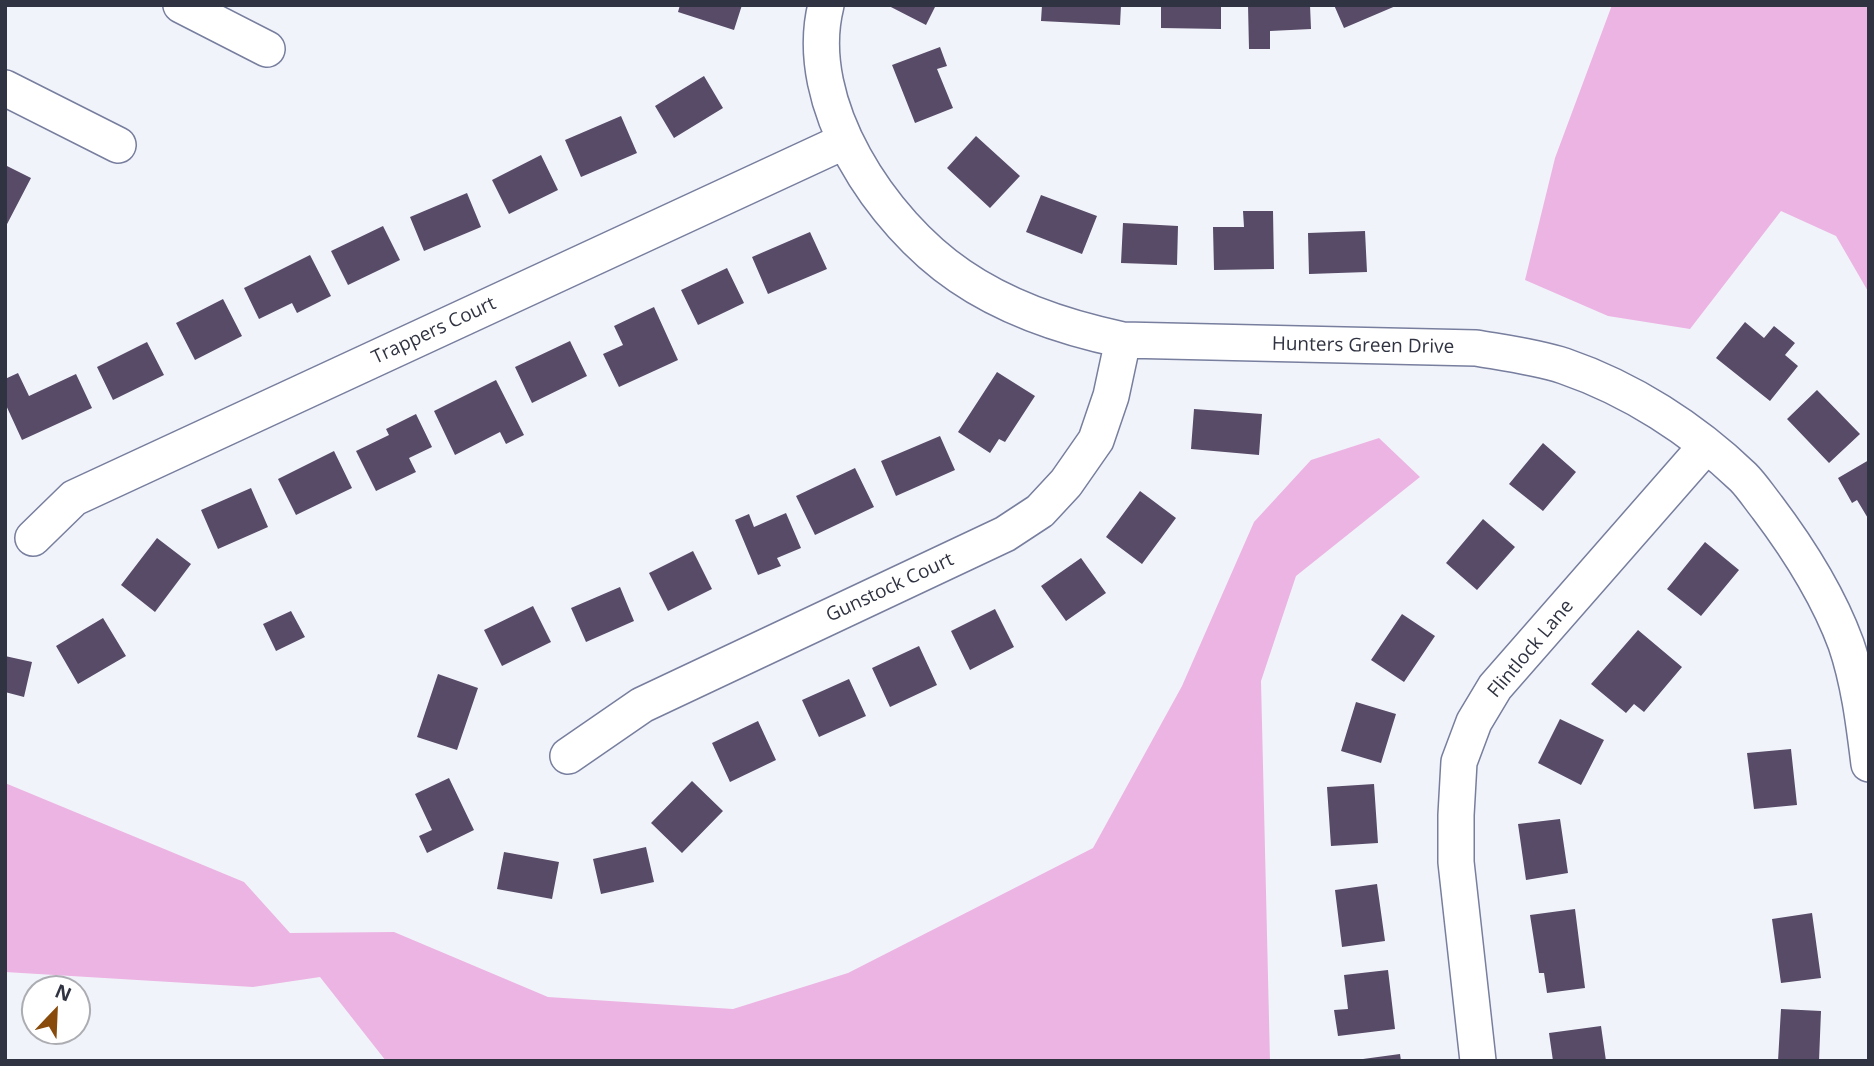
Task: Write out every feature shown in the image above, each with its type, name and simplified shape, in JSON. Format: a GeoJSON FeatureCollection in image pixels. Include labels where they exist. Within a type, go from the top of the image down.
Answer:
{"type":"FeatureCollection","features":[{"type":"Feature","properties":{"kind":"street"},"geometry":{"type":"LineString","coordinates":[[181,5],[267,49]]}},
{"type":"Feature","properties":{"kind":"street","name":"Hunters Green Drive"},"geometry":{"type":"LineString","coordinates":[[826,5],[822,52],[829,99],[845,141],[883,204],[925,247],[960,276],[1010,304],[1081,331],[1123,340],[1476,348],[1505,353],[1563,366],[1613,387],[1681,424],[1745,479],[1785,530],[1815,578],[1846,644],[1863,715],[1869,764]]}},
{"type":"Feature","properties":{"kind":"street"},"geometry":{"type":"LineString","coordinates":[[5,88],[118,145]]}},
{"type":"Feature","properties":{"kind":"street","name":"Trappers Court"},"geometry":{"type":"LineString","coordinates":[[33,538],[74,498],[845,141]]}},
{"type":"Feature","properties":{"kind":"street","name":"Gunstock Court"},"geometry":{"type":"LineString","coordinates":[[568,756],[642,705],[1005,534],[1040,511],[1066,483],[1096,440],[1111,396],[1123,340]]}},
{"type":"Feature","properties":{"kind":"street","name":"Flintlock Lane"},"geometry":{"type":"LineString","coordinates":[[1478,1061],[1457,862],[1459,762],[1474,722],[1495,687],[1706,446]]}},
{"type":"Feature","properties":{"kind":"shaded area"},"geometry":{"type":"Polygon","coordinates":[[[1612,5],[1869,5],[1869,293],[1836,236],[1781,211],[1690,329],[1608,316],[1525,280],[1555,158],[1612,5]]]}},
{"type":"Feature","properties":{"kind":"shaded area"},"geometry":{"type":"Polygon","coordinates":[[[1379,438],[1420,477],[1296,576],[1261,681],[1270,1061],[386,1061],[320,977],[253,987],[91,977],[91,975],[5,972],[5,783],[244,882],[290,933],[394,932],[548,997],[733,1009],[848,973],[1093,848],[1182,686],[1254,522],[1311,460],[1379,438]]]}},
{"type":"Feature","properties":{"kind":"building"},"geometry":{"type":"Polygon","coordinates":[[[680,5],[742,5],[734,30],[678,12],[680,5]]]}},
{"type":"Feature","properties":{"kind":"building"},"geometry":{"type":"Polygon","coordinates":[[[887,5],[936,5],[926,25],[887,5]]]}},
{"type":"Feature","properties":{"kind":"building"},"geometry":{"type":"Polygon","coordinates":[[[1042,5],[1121,5],[1120,25],[1041,21],[1042,5]]]}},
{"type":"Feature","properties":{"kind":"building"},"geometry":{"type":"Polygon","coordinates":[[[1161,5],[1221,5],[1221,29],[1161,28],[1161,5]]]}},
{"type":"Feature","properties":{"kind":"building"},"geometry":{"type":"Polygon","coordinates":[[[1248,5],[1310,5],[1311,29],[1270,31],[1270,49],[1249,49],[1248,5]]]}},
{"type":"Feature","properties":{"kind":"building"},"geometry":{"type":"Polygon","coordinates":[[[1334,5],[1398,5],[1344,28],[1334,5]]]}},
{"type":"Feature","properties":{"kind":"building"},"geometry":{"type":"Polygon","coordinates":[[[940,47],[947,66],[937,69],[953,108],[915,123],[892,65],[940,47]]]}},
{"type":"Feature","properties":{"kind":"building"},"geometry":{"type":"Polygon","coordinates":[[[704,76],[723,108],[674,138],[655,106],[704,76]]]}},
{"type":"Feature","properties":{"kind":"building"},"geometry":{"type":"Polygon","coordinates":[[[621,116],[637,153],[581,177],[565,140],[621,116]]]}},
{"type":"Feature","properties":{"kind":"building"},"geometry":{"type":"Polygon","coordinates":[[[976,136],[1020,176],[990,208],[947,168],[976,136]]]}},
{"type":"Feature","properties":{"kind":"building"},"geometry":{"type":"Polygon","coordinates":[[[541,155],[558,190],[509,214],[492,180],[541,155]]]}},
{"type":"Feature","properties":{"kind":"building"},"geometry":{"type":"Polygon","coordinates":[[[5,165],[31,178],[5,228],[5,165]]]}},
{"type":"Feature","properties":{"kind":"building"},"geometry":{"type":"Polygon","coordinates":[[[467,193],[481,227],[424,251],[410,217],[467,193]]]}},
{"type":"Feature","properties":{"kind":"building"},"geometry":{"type":"Polygon","coordinates":[[[1041,195],[1097,216],[1082,254],[1026,232],[1041,195]]]}},
{"type":"Feature","properties":{"kind":"building"},"geometry":{"type":"Polygon","coordinates":[[[1243,211],[1273,211],[1274,269],[1214,270],[1213,227],[1244,227],[1243,211]]]}},
{"type":"Feature","properties":{"kind":"building"},"geometry":{"type":"Polygon","coordinates":[[[1123,223],[1178,226],[1177,265],[1121,263],[1123,223]]]}},
{"type":"Feature","properties":{"kind":"building"},"geometry":{"type":"Polygon","coordinates":[[[383,226],[400,260],[348,285],[331,251],[383,226]]]}},
{"type":"Feature","properties":{"kind":"building"},"geometry":{"type":"Polygon","coordinates":[[[1365,231],[1367,272],[1309,274],[1308,233],[1365,231]]]}},
{"type":"Feature","properties":{"kind":"building"},"geometry":{"type":"Polygon","coordinates":[[[810,232],[827,269],[768,294],[752,257],[810,232]]]}},
{"type":"Feature","properties":{"kind":"building"},"geometry":{"type":"Polygon","coordinates":[[[310,255],[331,296],[297,313],[292,303],[259,319],[244,288],[310,255]]]}},
{"type":"Feature","properties":{"kind":"building"},"geometry":{"type":"Polygon","coordinates":[[[727,268],[744,303],[698,325],[681,290],[727,268]]]}},
{"type":"Feature","properties":{"kind":"building"},"geometry":{"type":"Polygon","coordinates":[[[223,299],[242,336],[195,360],[176,323],[223,299]]]}},
{"type":"Feature","properties":{"kind":"building"},"geometry":{"type":"Polygon","coordinates":[[[654,307],[678,360],[619,387],[603,354],[623,345],[614,326],[654,307]]]}},
{"type":"Feature","properties":{"kind":"building"},"geometry":{"type":"Polygon","coordinates":[[[1745,322],[1764,338],[1774,326],[1795,343],[1785,355],[1798,366],[1770,401],[1716,358],[1745,322]]]}},
{"type":"Feature","properties":{"kind":"building"},"geometry":{"type":"Polygon","coordinates":[[[570,341],[587,376],[532,403],[515,367],[570,341]]]}},
{"type":"Feature","properties":{"kind":"building"},"geometry":{"type":"Polygon","coordinates":[[[147,342],[164,375],[113,400],[97,367],[147,342]]]}},
{"type":"Feature","properties":{"kind":"building"},"geometry":{"type":"Polygon","coordinates":[[[997,372],[1035,396],[1005,442],[999,439],[990,453],[958,432],[997,372]]]}},
{"type":"Feature","properties":{"kind":"building"},"geometry":{"type":"Polygon","coordinates":[[[18,373],[29,396],[76,374],[92,408],[22,440],[5,403],[5,379],[18,373]]]}},
{"type":"Feature","properties":{"kind":"building"},"geometry":{"type":"Polygon","coordinates":[[[496,380],[524,435],[506,444],[500,432],[455,455],[434,411],[496,380]]]}},
{"type":"Feature","properties":{"kind":"building"},"geometry":{"type":"Polygon","coordinates":[[[1817,390],[1860,434],[1829,463],[1787,419],[1817,390]]]}},
{"type":"Feature","properties":{"kind":"building"},"geometry":{"type":"Polygon","coordinates":[[[1194,409],[1262,414],[1259,455],[1191,449],[1194,409]]]}},
{"type":"Feature","properties":{"kind":"building"},"geometry":{"type":"Polygon","coordinates":[[[416,414],[432,447],[409,458],[416,472],[376,491],[356,451],[389,435],[386,429],[416,414]]]}},
{"type":"Feature","properties":{"kind":"building"},"geometry":{"type":"Polygon","coordinates":[[[940,436],[955,470],[896,496],[881,461],[940,436]]]}},
{"type":"Feature","properties":{"kind":"building"},"geometry":{"type":"Polygon","coordinates":[[[1543,443],[1576,472],[1543,511],[1509,484],[1543,443]]]}},
{"type":"Feature","properties":{"kind":"building"},"geometry":{"type":"Polygon","coordinates":[[[334,451],[352,488],[296,515],[278,479],[334,451]]]}},
{"type":"Feature","properties":{"kind":"building"},"geometry":{"type":"Polygon","coordinates":[[[1869,460],[1869,520],[1857,500],[1852,503],[1838,478],[1869,460]]]}},
{"type":"Feature","properties":{"kind":"building"},"geometry":{"type":"Polygon","coordinates":[[[855,468],[874,507],[815,535],[796,496],[855,468]]]}},
{"type":"Feature","properties":{"kind":"building"},"geometry":{"type":"Polygon","coordinates":[[[251,488],[268,527],[218,549],[201,510],[251,488]]]}},
{"type":"Feature","properties":{"kind":"building"},"geometry":{"type":"Polygon","coordinates":[[[1140,491],[1176,518],[1142,564],[1106,537],[1140,491]]]}},
{"type":"Feature","properties":{"kind":"building"},"geometry":{"type":"Polygon","coordinates":[[[786,513],[801,548],[777,558],[781,566],[758,575],[735,520],[749,514],[754,527],[786,513]]]}},
{"type":"Feature","properties":{"kind":"building"},"geometry":{"type":"Polygon","coordinates":[[[1483,519],[1515,547],[1477,590],[1446,563],[1483,519]]]}},
{"type":"Feature","properties":{"kind":"building"},"geometry":{"type":"Polygon","coordinates":[[[157,538],[191,564],[155,612],[121,585],[157,538]]]}},
{"type":"Feature","properties":{"kind":"building"},"geometry":{"type":"Polygon","coordinates":[[[1705,542],[1739,570],[1701,616],[1667,589],[1705,542]]]}},
{"type":"Feature","properties":{"kind":"building"},"geometry":{"type":"Polygon","coordinates":[[[693,551],[712,589],[668,611],[649,573],[693,551]]]}},
{"type":"Feature","properties":{"kind":"building"},"geometry":{"type":"Polygon","coordinates":[[[1081,558],[1106,593],[1066,621],[1041,586],[1081,558]]]}},
{"type":"Feature","properties":{"kind":"building"},"geometry":{"type":"Polygon","coordinates":[[[620,587],[634,621],[586,642],[571,608],[620,587]]]}},
{"type":"Feature","properties":{"kind":"building"},"geometry":{"type":"Polygon","coordinates":[[[533,606],[551,642],[502,666],[484,630],[533,606]]]}},
{"type":"Feature","properties":{"kind":"building"},"geometry":{"type":"Polygon","coordinates":[[[995,609],[1014,647],[970,670],[951,631],[995,609]]]}},
{"type":"Feature","properties":{"kind":"building"},"geometry":{"type":"Polygon","coordinates":[[[291,611],[305,637],[276,651],[263,624],[291,611]]]}},
{"type":"Feature","properties":{"kind":"building"},"geometry":{"type":"Polygon","coordinates":[[[1402,614],[1435,636],[1404,682],[1371,660],[1402,614]]]}},
{"type":"Feature","properties":{"kind":"building"},"geometry":{"type":"Polygon","coordinates":[[[103,618],[126,656],[78,684],[56,646],[103,618]]]}},
{"type":"Feature","properties":{"kind":"building"},"geometry":{"type":"Polygon","coordinates":[[[1638,630],[1682,667],[1644,712],[1634,704],[1626,713],[1591,684],[1638,630]]]}},
{"type":"Feature","properties":{"kind":"building"},"geometry":{"type":"Polygon","coordinates":[[[919,646],[937,685],[890,707],[872,668],[919,646]]]}},
{"type":"Feature","properties":{"kind":"building"},"geometry":{"type":"Polygon","coordinates":[[[5,656],[32,662],[24,697],[5,692],[5,656]]]}},
{"type":"Feature","properties":{"kind":"building"},"geometry":{"type":"Polygon","coordinates":[[[438,674],[478,688],[457,750],[417,737],[438,674]]]}},
{"type":"Feature","properties":{"kind":"building"},"geometry":{"type":"Polygon","coordinates":[[[849,679],[866,716],[819,737],[802,700],[849,679]]]}},
{"type":"Feature","properties":{"kind":"building"},"geometry":{"type":"Polygon","coordinates":[[[1356,702],[1396,714],[1381,763],[1341,751],[1356,702]]]}},
{"type":"Feature","properties":{"kind":"building"},"geometry":{"type":"Polygon","coordinates":[[[1560,719],[1604,740],[1581,785],[1538,763],[1560,719]]]}},
{"type":"Feature","properties":{"kind":"building"},"geometry":{"type":"Polygon","coordinates":[[[758,721],[776,760],[730,782],[712,743],[758,721]]]}},
{"type":"Feature","properties":{"kind":"building"},"geometry":{"type":"Polygon","coordinates":[[[1791,749],[1797,805],[1754,809],[1747,753],[1791,749]]]}},
{"type":"Feature","properties":{"kind":"building"},"geometry":{"type":"Polygon","coordinates":[[[449,778],[474,830],[427,853],[419,836],[432,830],[415,794],[449,778]]]}},
{"type":"Feature","properties":{"kind":"building"},"geometry":{"type":"Polygon","coordinates":[[[692,781],[723,811],[682,853],[651,823],[692,781]]]}},
{"type":"Feature","properties":{"kind":"building"},"geometry":{"type":"Polygon","coordinates":[[[1374,784],[1378,843],[1331,846],[1327,787],[1374,784]]]}},
{"type":"Feature","properties":{"kind":"building"},"geometry":{"type":"Polygon","coordinates":[[[1560,819],[1568,873],[1526,880],[1518,824],[1560,819]]]}},
{"type":"Feature","properties":{"kind":"building"},"geometry":{"type":"Polygon","coordinates":[[[646,847],[654,882],[601,894],[593,859],[646,847]]]}},
{"type":"Feature","properties":{"kind":"building"},"geometry":{"type":"Polygon","coordinates":[[[504,852],[559,862],[552,899],[497,889],[504,852]]]}},
{"type":"Feature","properties":{"kind":"building"},"geometry":{"type":"Polygon","coordinates":[[[1377,884],[1385,941],[1342,947],[1335,890],[1377,884]]]}},
{"type":"Feature","properties":{"kind":"building"},"geometry":{"type":"Polygon","coordinates":[[[1575,909],[1585,988],[1547,993],[1544,973],[1539,973],[1530,915],[1575,909]]]}},
{"type":"Feature","properties":{"kind":"building"},"geometry":{"type":"Polygon","coordinates":[[[1812,913],[1821,978],[1781,983],[1772,919],[1812,913]]]}},
{"type":"Feature","properties":{"kind":"building"},"geometry":{"type":"Polygon","coordinates":[[[1388,970],[1395,1029],[1338,1036],[1334,1010],[1348,1009],[1344,975],[1388,970]]]}},
{"type":"Feature","properties":{"kind":"building"},"geometry":{"type":"Polygon","coordinates":[[[1781,1009],[1821,1011],[1819,1061],[1778,1061],[1781,1009]]]}},
{"type":"Feature","properties":{"kind":"building"},"geometry":{"type":"Polygon","coordinates":[[[1601,1026],[1606,1061],[1553,1061],[1549,1033],[1601,1026]]]}},
{"type":"Feature","properties":{"kind":"building"},"geometry":{"type":"Polygon","coordinates":[[[1400,1054],[1401,1061],[1363,1061],[1363,1059],[1400,1054]]]}}]}
